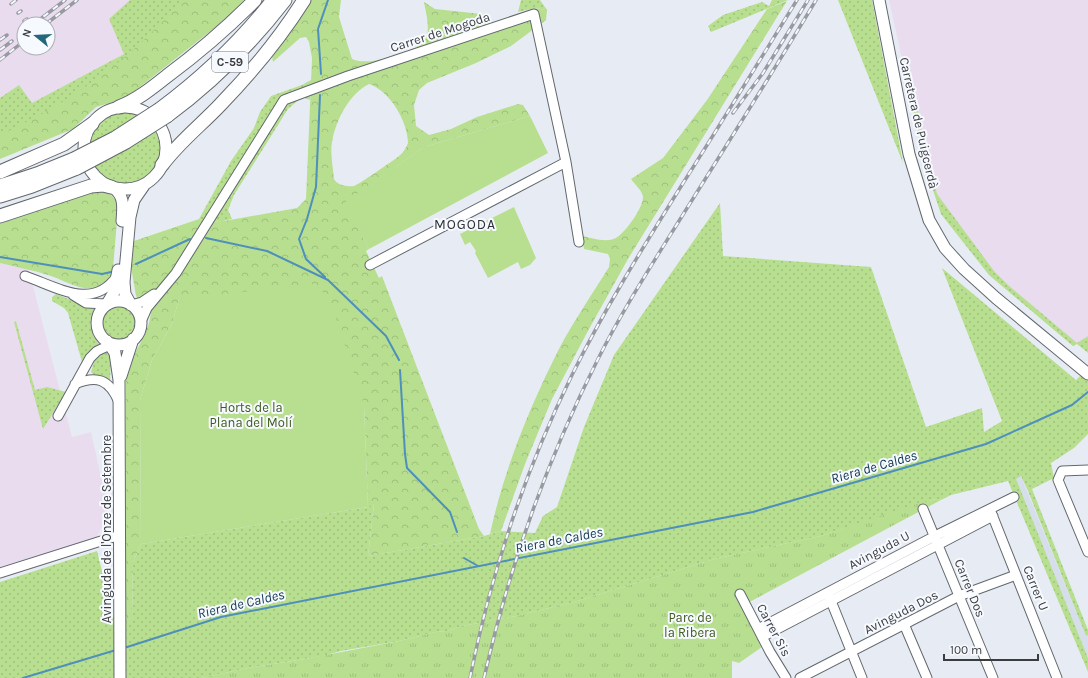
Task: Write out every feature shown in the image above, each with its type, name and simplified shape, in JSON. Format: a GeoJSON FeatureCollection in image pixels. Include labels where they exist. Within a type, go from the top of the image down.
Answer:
{"type":"FeatureCollection","features":[{"type":"Feature","properties":{"kind":"highway"},"geometry":{"type":"LineString","coordinates":[[119,108],[135,100],[178,68],[228,26],[255,0]]}},
{"type":"Feature","properties":{"kind":"highway","name":"C-59"},"geometry":{"type":"LineString","coordinates":[[164,113],[231,49],[273,0]]}},
{"type":"Feature","properties":{"kind":"highway","name":"C-59"},"geometry":{"type":"LineString","coordinates":[[0,186],[75,163],[121,145],[164,113],[200,90],[234,59],[285,0]]}},
{"type":"Feature","properties":{"kind":"highway"},"geometry":{"type":"LineString","coordinates":[[162,165],[170,154],[206,120],[246,77],[304,0]]}},
{"type":"Feature","properties":{"kind":"highway"},"geometry":{"type":"LineString","coordinates":[[0,172],[64,144],[92,124]]}},
{"type":"Feature","properties":{"kind":"highway","name":"C-59"},"geometry":{"type":"LineString","coordinates":[[0,196],[32,186],[75,163]]}},
{"type":"Feature","properties":{"kind":"highway"},"geometry":{"type":"LineString","coordinates":[[0,216],[91,186],[103,185],[111,187]]}},
{"type":"Feature","properties":{"kind":"main road","name":"Carretera de Puigcerdà"},"geometry":{"type":"LineString","coordinates":[[879,0],[909,154],[930,220],[946,248],[964,269],[996,298],[1088,374]]}},
{"type":"Feature","properties":{"kind":"main road"},"geometry":{"type":"LineString","coordinates":[[119,108],[139,110],[156,120],[163,132],[166,143],[166,155],[162,165],[155,176],[145,184],[134,200],[130,217],[124,282],[125,294],[138,314],[140,324],[133,339],[121,344],[109,343],[101,336],[97,322],[98,314],[107,304],[114,292],[118,275],[124,205],[119,192],[97,178],[86,161],[84,146],[87,132],[92,124],[103,113],[119,108]]}},
{"type":"Feature","properties":{"kind":"main road"},"geometry":{"type":"LineString","coordinates":[[111,187],[131,189],[145,184]]}},
{"type":"Feature","properties":{"kind":"main road"},"geometry":{"type":"LineString","coordinates":[[107,304],[120,301],[131,305]]}},
{"type":"Feature","properties":{"kind":"main road","name":"Avinguda de l'Onze de Setembre"},"geometry":{"type":"LineString","coordinates":[[119,380],[126,354],[133,339]]}},
{"type":"Feature","properties":{"kind":"main road","name":"Avinguda de l'Onze de Setembre"},"geometry":{"type":"LineString","coordinates":[[109,343],[116,357],[120,403],[120,678]]}},
{"type":"Feature","properties":{"kind":"street","name":"Carrer de Mogoda"},"geometry":{"type":"LineString","coordinates":[[140,324],[147,308],[160,290],[176,273],[284,100],[348,76],[534,14],[566,162]]}},
{"type":"Feature","properties":{"kind":"street"},"geometry":{"type":"LineString","coordinates":[[370,265],[566,162],[580,242]]}},
{"type":"Feature","properties":{"kind":"street"},"geometry":{"type":"LineString","coordinates":[[25,276],[84,295],[97,294],[111,285],[118,275]]}},
{"type":"Feature","properties":{"kind":"street"},"geometry":{"type":"LineString","coordinates":[[65,290],[86,303],[107,304]]}},
{"type":"Feature","properties":{"kind":"street","name":"Carrer de Mogoda"},"geometry":{"type":"LineString","coordinates":[[131,305],[142,302],[160,290]]}},
{"type":"Feature","properties":{"kind":"street"},"geometry":{"type":"LineString","coordinates":[[58,416],[93,354],[109,343]]}},
{"type":"Feature","properties":{"kind":"street"},"geometry":{"type":"LineString","coordinates":[[75,384],[91,379],[102,380],[112,388],[120,403]]}},
{"type":"Feature","properties":{"kind":"street"},"geometry":{"type":"LineString","coordinates":[[1088,470],[1062,471],[1058,480],[1086,539],[1088,552]]}},
{"type":"Feature","properties":{"kind":"street","name":"Avinguda U"},"geometry":{"type":"LineString","coordinates":[[760,633],[936,539],[991,512],[1014,497]]}},
{"type":"Feature","properties":{"kind":"street","name":"Carrer Dos"},"geometry":{"type":"LineString","coordinates":[[923,509],[993,678]]}},
{"type":"Feature","properties":{"kind":"street","name":"Carrer U"},"geometry":{"type":"LineString","coordinates":[[991,512],[1057,678]]}},
{"type":"Feature","properties":{"kind":"street"},"geometry":{"type":"LineString","coordinates":[[0,573],[120,535]]}},
{"type":"Feature","properties":{"kind":"street","name":"Avinguda Dos"},"geometry":{"type":"LineString","coordinates":[[800,678],[959,596],[1016,575]]}},
{"type":"Feature","properties":{"kind":"street","name":"Carrer Sis"},"geometry":{"type":"LineString","coordinates":[[740,594],[786,678]]}},
{"type":"Feature","properties":{"kind":"street"},"geometry":{"type":"LineString","coordinates":[[829,596],[862,678]]}},
{"type":"Feature","properties":{"kind":"street"},"geometry":{"type":"LineString","coordinates":[[904,624],[927,678]]}},
{"type":"Feature","properties":{"kind":"shaded area"},"geometry":{"type":"Polygon","coordinates":[[[0,0],[189,0],[137,52],[0,139],[0,0]]]}},
{"type":"Feature","properties":{"kind":"shaded area"},"geometry":{"type":"Polygon","coordinates":[[[889,0],[1088,0],[1088,336],[1073,346],[989,275],[941,214],[926,169],[889,0]]]}},
{"type":"Feature","properties":{"kind":"shaded area"},"geometry":{"type":"Polygon","coordinates":[[[25,255],[72,437],[91,432],[109,512],[97,537],[0,567],[0,257],[25,255]]]}},
{"type":"Feature","properties":{"kind":"shaded area"},"geometry":{"type":"Polygon","coordinates":[[[1021,476],[1086,636],[1088,635],[1088,658],[1015,479],[1021,476]]]}},
{"type":"Feature","properties":{"kind":"green space"},"geometry":{"type":"Polygon","coordinates":[[[130,0],[189,0],[137,52],[78,97],[0,139],[0,98],[19,85],[32,103],[124,54],[109,19],[130,0]]]}},
{"type":"Feature","properties":{"kind":"green space"},"geometry":{"type":"Polygon","coordinates":[[[183,0],[244,0],[218,25],[126,98],[96,107],[73,129],[0,159],[0,136],[56,106],[97,79],[142,42],[183,0]]]}},
{"type":"Feature","properties":{"kind":"green space"},"geometry":{"type":"Polygon","coordinates":[[[309,0],[341,0],[339,17],[352,59],[359,61],[378,60],[399,55],[423,43],[426,39],[428,28],[424,2],[435,9],[482,14],[490,23],[535,8],[547,10],[546,20],[511,46],[476,63],[427,83],[419,90],[414,105],[416,126],[429,135],[451,129],[477,117],[518,104],[523,105],[530,116],[424,147],[345,203],[369,249],[366,251],[379,278],[382,276],[479,529],[484,536],[368,556],[374,504],[368,507],[364,405],[179,299],[172,324],[152,360],[140,400],[141,544],[133,562],[132,619],[125,618],[126,374],[132,358],[144,337],[151,312],[136,296],[130,261],[134,241],[199,219],[219,222],[297,208],[306,199],[312,58],[309,42],[306,37],[300,38],[273,62],[272,56],[309,0]],[[369,84],[355,94],[344,108],[337,125],[331,151],[334,179],[337,183],[342,185],[354,186],[384,167],[400,155],[408,143],[405,126],[396,108],[391,100],[377,88],[369,84]]]}},
{"type":"Feature","properties":{"kind":"green space"},"geometry":{"type":"Polygon","coordinates":[[[521,0],[540,0],[547,10],[535,8],[518,12],[521,0]]]}},
{"type":"Feature","properties":{"kind":"green space"},"geometry":{"type":"Polygon","coordinates":[[[772,0],[788,0],[711,32],[708,26],[723,15],[762,2],[769,6],[772,0]]]}},
{"type":"Feature","properties":{"kind":"green space"},"geometry":{"type":"Polygon","coordinates":[[[838,0],[872,0],[903,163],[838,0]]]}},
{"type":"Feature","properties":{"kind":"green space"},"geometry":{"type":"Polygon","coordinates":[[[787,1],[628,259],[552,399],[525,464],[501,531],[490,534],[510,462],[538,392],[560,347],[609,267],[610,259],[608,254],[584,249],[582,236],[599,240],[608,240],[616,238],[624,231],[637,213],[643,197],[640,190],[631,179],[663,158],[707,100],[767,9],[787,1]]]}},
{"type":"Feature","properties":{"kind":"green space"},"geometry":{"type":"Polygon","coordinates":[[[910,69],[922,132],[937,194],[994,271],[1008,285],[1077,343],[1088,336],[1088,353],[1077,344],[1073,346],[989,275],[941,214],[926,169],[905,72],[910,69]]]}},
{"type":"Feature","properties":{"kind":"green space"},"geometry":{"type":"Polygon","coordinates":[[[311,80],[310,100],[302,97],[288,109],[234,195],[228,210],[232,219],[219,222],[199,219],[231,161],[254,128],[260,112],[271,96],[302,85],[311,80]]]}},
{"type":"Feature","properties":{"kind":"green space"},"geometry":{"type":"Polygon","coordinates":[[[123,112],[140,115],[88,146],[93,133],[104,119],[123,112]]]}},
{"type":"Feature","properties":{"kind":"green space"},"geometry":{"type":"Polygon","coordinates":[[[530,116],[548,153],[369,249],[344,203],[424,147],[530,116]]]}},
{"type":"Feature","properties":{"kind":"green space"},"geometry":{"type":"Polygon","coordinates":[[[156,130],[160,147],[158,162],[151,174],[141,182],[130,186],[117,185],[104,178],[93,166],[156,130]]]}},
{"type":"Feature","properties":{"kind":"green space"},"geometry":{"type":"Polygon","coordinates":[[[95,190],[111,195],[118,208],[113,269],[108,280],[101,286],[93,289],[75,286],[42,273],[0,263],[0,222],[95,190]]]}},
{"type":"Feature","properties":{"kind":"green space"},"geometry":{"type":"Polygon","coordinates":[[[720,203],[723,256],[871,267],[926,427],[982,408],[984,432],[1002,421],[942,268],[1076,380],[1088,368],[1088,434],[1074,448],[1051,463],[1054,478],[1032,489],[1088,630],[1088,635],[1086,636],[1028,491],[1021,476],[1016,479],[1088,658],[1088,672],[1008,481],[951,495],[941,500],[935,499],[821,536],[718,558],[574,602],[516,616],[462,626],[447,631],[341,651],[323,656],[248,668],[201,678],[0,678],[0,582],[97,551],[111,606],[109,615],[132,619],[133,562],[141,544],[368,507],[374,503],[368,556],[484,536],[501,531],[535,533],[543,516],[557,507],[584,427],[614,355],[720,203]]]}},
{"type":"Feature","properties":{"kind":"green space"},"geometry":{"type":"Polygon","coordinates":[[[514,207],[536,258],[530,265],[521,269],[518,262],[488,278],[475,253],[476,251],[470,242],[465,245],[460,234],[514,207]]]}},
{"type":"Feature","properties":{"kind":"green space","name":"Horts de la Plana del Molí"},"geometry":{"type":"Polygon","coordinates":[[[314,284],[330,299],[364,405],[368,507],[141,544],[140,400],[152,360],[172,324],[179,299],[314,284]]]}},
{"type":"Feature","properties":{"kind":"green space"},"geometry":{"type":"Polygon","coordinates":[[[56,294],[94,309],[91,318],[91,327],[99,344],[87,353],[82,362],[68,313],[64,308],[52,301],[52,297],[56,294]]]}},
{"type":"Feature","properties":{"kind":"green space"},"geometry":{"type":"Polygon","coordinates":[[[114,302],[122,302],[130,305],[136,311],[139,323],[136,335],[130,341],[122,344],[114,344],[106,341],[100,335],[97,327],[97,319],[100,311],[106,305],[114,302]]]}},
{"type":"Feature","properties":{"kind":"green space"},"geometry":{"type":"Polygon","coordinates":[[[16,321],[35,390],[47,387],[66,392],[43,429],[14,322],[16,321]]]}},
{"type":"Feature","properties":{"kind":"green space"},"geometry":{"type":"Polygon","coordinates":[[[102,353],[111,355],[110,382],[95,376],[91,372],[94,362],[102,353]]]}},
{"type":"Feature","properties":{"kind":"green space","name":"Parc de la Ribera"},"geometry":{"type":"Polygon","coordinates":[[[936,499],[941,500],[742,606],[762,647],[739,663],[732,661],[732,678],[201,678],[399,641],[574,602],[718,558],[821,536],[913,505],[936,499]]]}},
{"type":"Feature","properties":{"kind":"waterway"},"geometry":{"type":"LineString","coordinates":[[321,74],[318,29],[328,0]]}},
{"type":"Feature","properties":{"kind":"waterway"},"geometry":{"type":"LineString","coordinates":[[320,95],[316,187],[307,219],[299,239],[306,259],[325,277]]}},
{"type":"Feature","properties":{"kind":"waterway"},"geometry":{"type":"LineString","coordinates":[[206,238],[267,251],[328,280],[386,336],[399,360]]}},
{"type":"Feature","properties":{"kind":"waterway"},"geometry":{"type":"LineString","coordinates":[[136,264],[190,239]]}},
{"type":"Feature","properties":{"kind":"waterway"},"geometry":{"type":"LineString","coordinates":[[0,257],[102,274],[111,272]]}},
{"type":"Feature","properties":{"kind":"waterway"},"geometry":{"type":"LineString","coordinates":[[400,370],[407,468],[450,512],[457,532]]}},
{"type":"Feature","properties":{"kind":"waterway","name":"Riera de Caldes"},"geometry":{"type":"LineString","coordinates":[[124,648],[221,617],[753,512],[986,444],[1072,405],[1088,392]]}},
{"type":"Feature","properties":{"kind":"waterway"},"geometry":{"type":"LineString","coordinates":[[464,558],[478,566]]}},
{"type":"Feature","properties":{"kind":"waterway","name":"Riera de Caldes"},"geometry":{"type":"LineString","coordinates":[[23,678],[116,650]]}},
{"type":"Feature","properties":{"kind":"railway"},"geometry":{"type":"LineString","coordinates":[[11,4],[16,0]]}},
{"type":"Feature","properties":{"kind":"railway"},"geometry":{"type":"LineString","coordinates":[[44,16],[65,0]]}},
{"type":"Feature","properties":{"kind":"railway"},"geometry":{"type":"LineString","coordinates":[[56,16],[77,0]]}},
{"type":"Feature","properties":{"kind":"railway"},"geometry":{"type":"LineString","coordinates":[[470,678],[488,600],[511,523],[539,448],[572,375],[610,303],[797,0]]}},
{"type":"Feature","properties":{"kind":"railway"},"geometry":{"type":"LineString","coordinates":[[733,113],[763,73],[808,0]]}},
{"type":"Feature","properties":{"kind":"railway"},"geometry":{"type":"LineString","coordinates":[[484,678],[505,596],[531,515],[579,397],[598,359],[637,289],[816,0]]}},
{"type":"Feature","properties":{"kind":"railway"},"geometry":{"type":"LineString","coordinates":[[0,40],[7,35]]}},
{"type":"Feature","properties":{"kind":"railway"},"geometry":{"type":"LineString","coordinates":[[0,50],[12,41]]}},
{"type":"Feature","properties":{"kind":"railway"},"geometry":{"type":"LineString","coordinates":[[0,60],[16,47]]}},
{"type":"Feature","properties":{"kind":"district","name":"MOGODA"},"geometry":{"type":"Point","coordinates":[465,224]}}]}
